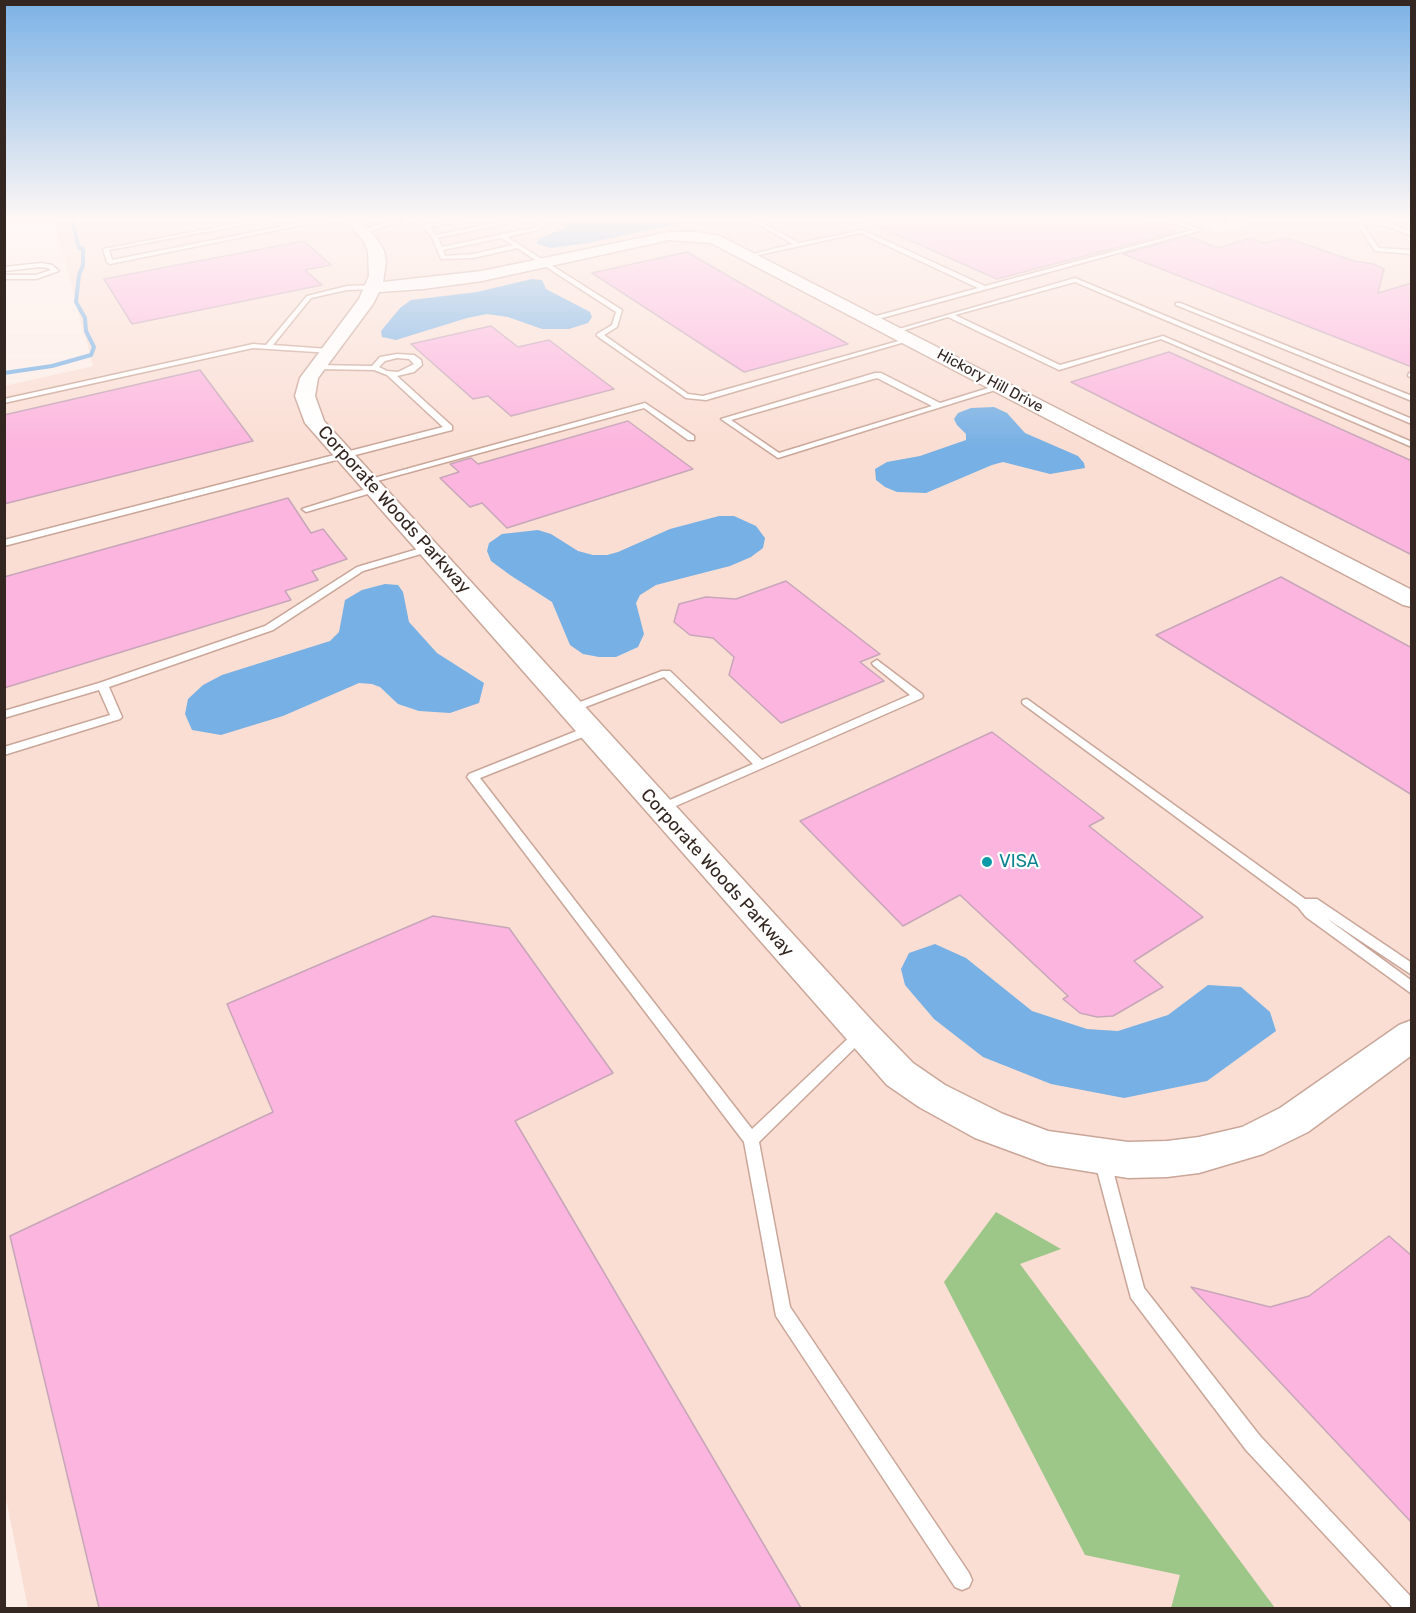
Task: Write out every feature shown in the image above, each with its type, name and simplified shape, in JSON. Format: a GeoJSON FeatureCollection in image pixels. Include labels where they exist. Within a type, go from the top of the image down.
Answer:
{"type":"FeatureCollection","features":[{"type":"Feature","properties":{"kind":"street","name":"Corporate Woods Parkway"},"geometry":{"type":"LineString","coordinates":[[369,296],[322,359],[306,388],[308,408],[315,423],[900,1074],[932,1096],[989,1126],[1048,1148],[1128,1160],[1167,1160],[1199,1155],[1249,1142],[1294,1120],[1412,1035]]}},
{"type":"Feature","properties":{"kind":"street","name":"Hickory Hill Drive"},"geometry":{"type":"LineString","coordinates":[[828,296],[1412,600]]}},
{"type":"Feature","properties":{"kind":"lane"},"geometry":{"type":"LineString","coordinates":[[268,347],[309,297],[312,296]]}},
{"type":"Feature","properties":{"kind":"lane"},"geometry":{"type":"LineString","coordinates":[[597,296],[620,311],[615,326],[599,335],[686,396],[703,398],[903,335],[949,315],[1016,296]]}},
{"type":"Feature","properties":{"kind":"lane"},"geometry":{"type":"LineString","coordinates":[[871,319],[954,296]]}},
{"type":"Feature","properties":{"kind":"lane"},"geometry":{"type":"LineString","coordinates":[[1113,296],[1412,423]]}},
{"type":"Feature","properties":{"kind":"lane"},"geometry":{"type":"LineString","coordinates":[[1178,304],[1412,399]]}},
{"type":"Feature","properties":{"kind":"lane"},"geometry":{"type":"LineString","coordinates":[[949,315],[1059,368],[1170,334]]}},
{"type":"Feature","properties":{"kind":"lane"},"geometry":{"type":"LineString","coordinates":[[1179,331],[1188,328]]}},
{"type":"Feature","properties":{"kind":"lane"},"geometry":{"type":"LineString","coordinates":[[1161,337],[1412,446]]}},
{"type":"Feature","properties":{"kind":"lane"},"geometry":{"type":"LineString","coordinates":[[4,400],[253,346],[375,368],[380,372],[390,374],[416,368],[418,362],[411,357],[390,357],[378,362],[375,368]]}},
{"type":"Feature","properties":{"kind":"lane"},"geometry":{"type":"LineString","coordinates":[[4,543],[449,428],[390,374]]}},
{"type":"Feature","properties":{"kind":"lane"},"geometry":{"type":"LineString","coordinates":[[939,406],[878,375],[725,419],[778,456],[1001,387]]}},
{"type":"Feature","properties":{"kind":"lane"},"geometry":{"type":"LineString","coordinates":[[306,509],[371,485],[645,405],[691,438]]}},
{"type":"Feature","properties":{"kind":"lane"},"geometry":{"type":"LineString","coordinates":[[4,714],[103,685],[270,628],[360,569],[428,549]]}},
{"type":"Feature","properties":{"kind":"lane"},"geometry":{"type":"LineString","coordinates":[[660,809],[918,696],[877,663]]}},
{"type":"Feature","properties":{"kind":"lane"},"geometry":{"type":"LineString","coordinates":[[761,765],[666,673],[472,777],[752,1140],[782,1310],[962,1580]]}},
{"type":"Feature","properties":{"kind":"lane"},"geometry":{"type":"LineString","coordinates":[[4,752],[116,717],[103,685]]}},
{"type":"Feature","properties":{"kind":"lane"},"geometry":{"type":"LineString","coordinates":[[1026,702],[1303,904],[1311,914],[1412,989]]}},
{"type":"Feature","properties":{"kind":"lane"},"geometry":{"type":"LineString","coordinates":[[1303,904],[1312,902],[1412,970]]}},
{"type":"Feature","properties":{"kind":"lane"},"geometry":{"type":"LineString","coordinates":[[752,1140],[862,1034]]}},
{"type":"Feature","properties":{"kind":"lane"},"geometry":{"type":"LineString","coordinates":[[1101,1156],[1137,1292],[1253,1443],[1407,1608]]}},
{"type":"Feature","properties":{"kind":"shaded area"},"geometry":{"type":"Polygon","coordinates":[[[74,296],[1411,296],[1411,1608],[28,1608],[4,1489],[4,386],[93,366],[74,296]]]}},
{"type":"Feature","properties":{"kind":"green space"},"geometry":{"type":"Polygon","coordinates":[[[996,1212],[1061,1249],[1020,1264],[1275,1608],[1171,1608],[1180,1575],[1085,1555],[944,1282],[996,1212]]]}},
{"type":"Feature","properties":{"kind":"water"},"geometry":{"type":"Polygon","coordinates":[[[442,296],[560,296],[590,312],[592,317],[588,323],[569,329],[542,329],[508,317],[487,314],[396,340],[382,337],[381,331],[400,308],[411,300],[442,296]]]}},
{"type":"Feature","properties":{"kind":"water"},"geometry":{"type":"Polygon","coordinates":[[[994,407],[1007,413],[1025,433],[1078,456],[1085,468],[1050,474],[1003,462],[926,493],[897,492],[876,480],[875,469],[887,462],[920,456],[966,440],[966,434],[954,419],[958,413],[971,408],[994,407]]]}},
{"type":"Feature","properties":{"kind":"water"},"geometry":{"type":"Polygon","coordinates":[[[719,516],[734,516],[756,526],[765,538],[763,548],[751,557],[730,566],[656,585],[640,595],[636,603],[644,634],[638,647],[616,657],[583,654],[570,645],[552,602],[491,561],[487,551],[489,543],[502,534],[538,530],[551,534],[578,551],[593,555],[607,555],[670,529],[719,516]]]}},
{"type":"Feature","properties":{"kind":"water"},"geometry":{"type":"Polygon","coordinates":[[[385,584],[398,585],[403,592],[409,622],[437,653],[484,683],[479,703],[450,713],[419,711],[398,704],[380,687],[359,683],[283,716],[221,735],[192,730],[185,714],[188,699],[203,685],[222,675],[330,641],[339,632],[345,600],[362,590],[385,584]]]}},
{"type":"Feature","properties":{"kind":"water"},"geometry":{"type":"Polygon","coordinates":[[[935,944],[966,958],[1032,1011],[1087,1029],[1118,1031],[1168,1015],[1208,985],[1241,987],[1270,1012],[1276,1031],[1207,1081],[1124,1098],[1051,1084],[983,1057],[934,1019],[905,985],[901,969],[909,953],[935,944]]]}},
{"type":"Feature","properties":{"kind":"building"},"geometry":{"type":"Polygon","coordinates":[[[115,296],[267,296],[132,324],[115,296]]]}},
{"type":"Feature","properties":{"kind":"building"},"geometry":{"type":"Polygon","coordinates":[[[628,296],[764,296],[848,344],[744,372],[628,296]]]}},
{"type":"Feature","properties":{"kind":"building"},"geometry":{"type":"Polygon","coordinates":[[[1231,296],[1412,296],[1412,367],[1231,296]]]}},
{"type":"Feature","properties":{"kind":"building"},"geometry":{"type":"Polygon","coordinates":[[[491,326],[518,347],[549,340],[614,389],[511,416],[488,396],[473,399],[411,344],[491,326]]]}},
{"type":"Feature","properties":{"kind":"building"},"geometry":{"type":"Polygon","coordinates":[[[1169,352],[1412,461],[1412,555],[1071,382],[1169,352]]]}},
{"type":"Feature","properties":{"kind":"building"},"geometry":{"type":"Polygon","coordinates":[[[200,370],[253,441],[4,504],[4,415],[200,370]]]}},
{"type":"Feature","properties":{"kind":"building"},"geometry":{"type":"Polygon","coordinates":[[[628,421],[693,469],[507,528],[482,503],[470,507],[440,478],[459,472],[450,464],[471,458],[478,464],[628,421]]]}},
{"type":"Feature","properties":{"kind":"building"},"geometry":{"type":"Polygon","coordinates":[[[288,498],[311,533],[323,529],[347,559],[312,571],[318,580],[285,591],[291,600],[4,688],[4,577],[288,498]]]}},
{"type":"Feature","properties":{"kind":"building"},"geometry":{"type":"Polygon","coordinates":[[[1281,577],[1412,648],[1412,795],[1156,635],[1281,577]]]}},
{"type":"Feature","properties":{"kind":"building"},"geometry":{"type":"Polygon","coordinates":[[[786,581],[880,654],[860,662],[884,681],[781,723],[729,675],[734,657],[713,638],[690,635],[674,622],[679,604],[706,597],[736,599],[786,581]]]}},
{"type":"Feature","properties":{"kind":"building","name":"VISA"},"geometry":{"type":"Polygon","coordinates":[[[992,732],[1104,818],[1089,826],[1203,917],[1134,961],[1163,987],[1113,1016],[1097,1017],[1080,1013],[1063,999],[1068,996],[960,895],[903,926],[800,821],[992,732]]]}},
{"type":"Feature","properties":{"kind":"building"},"geometry":{"type":"Polygon","coordinates":[[[433,916],[509,928],[613,1073],[515,1121],[801,1608],[99,1608],[10,1236],[273,1112],[227,1004],[433,916]]]}},
{"type":"Feature","properties":{"kind":"building"},"geometry":{"type":"Polygon","coordinates":[[[1389,1236],[1412,1256],[1412,1523],[1191,1287],[1270,1307],[1309,1296],[1389,1236]]]}},
{"type":"Feature","properties":{"kind":"waterway"},"geometry":{"type":"LineString","coordinates":[[4,373],[52,366],[91,355],[94,347],[86,331],[85,318],[76,302],[77,296]]}},
{"type":"Feature","properties":{"kind":"place","name":"VISA"},"geometry":{"type":"Point","coordinates":[987,862]}}]}
